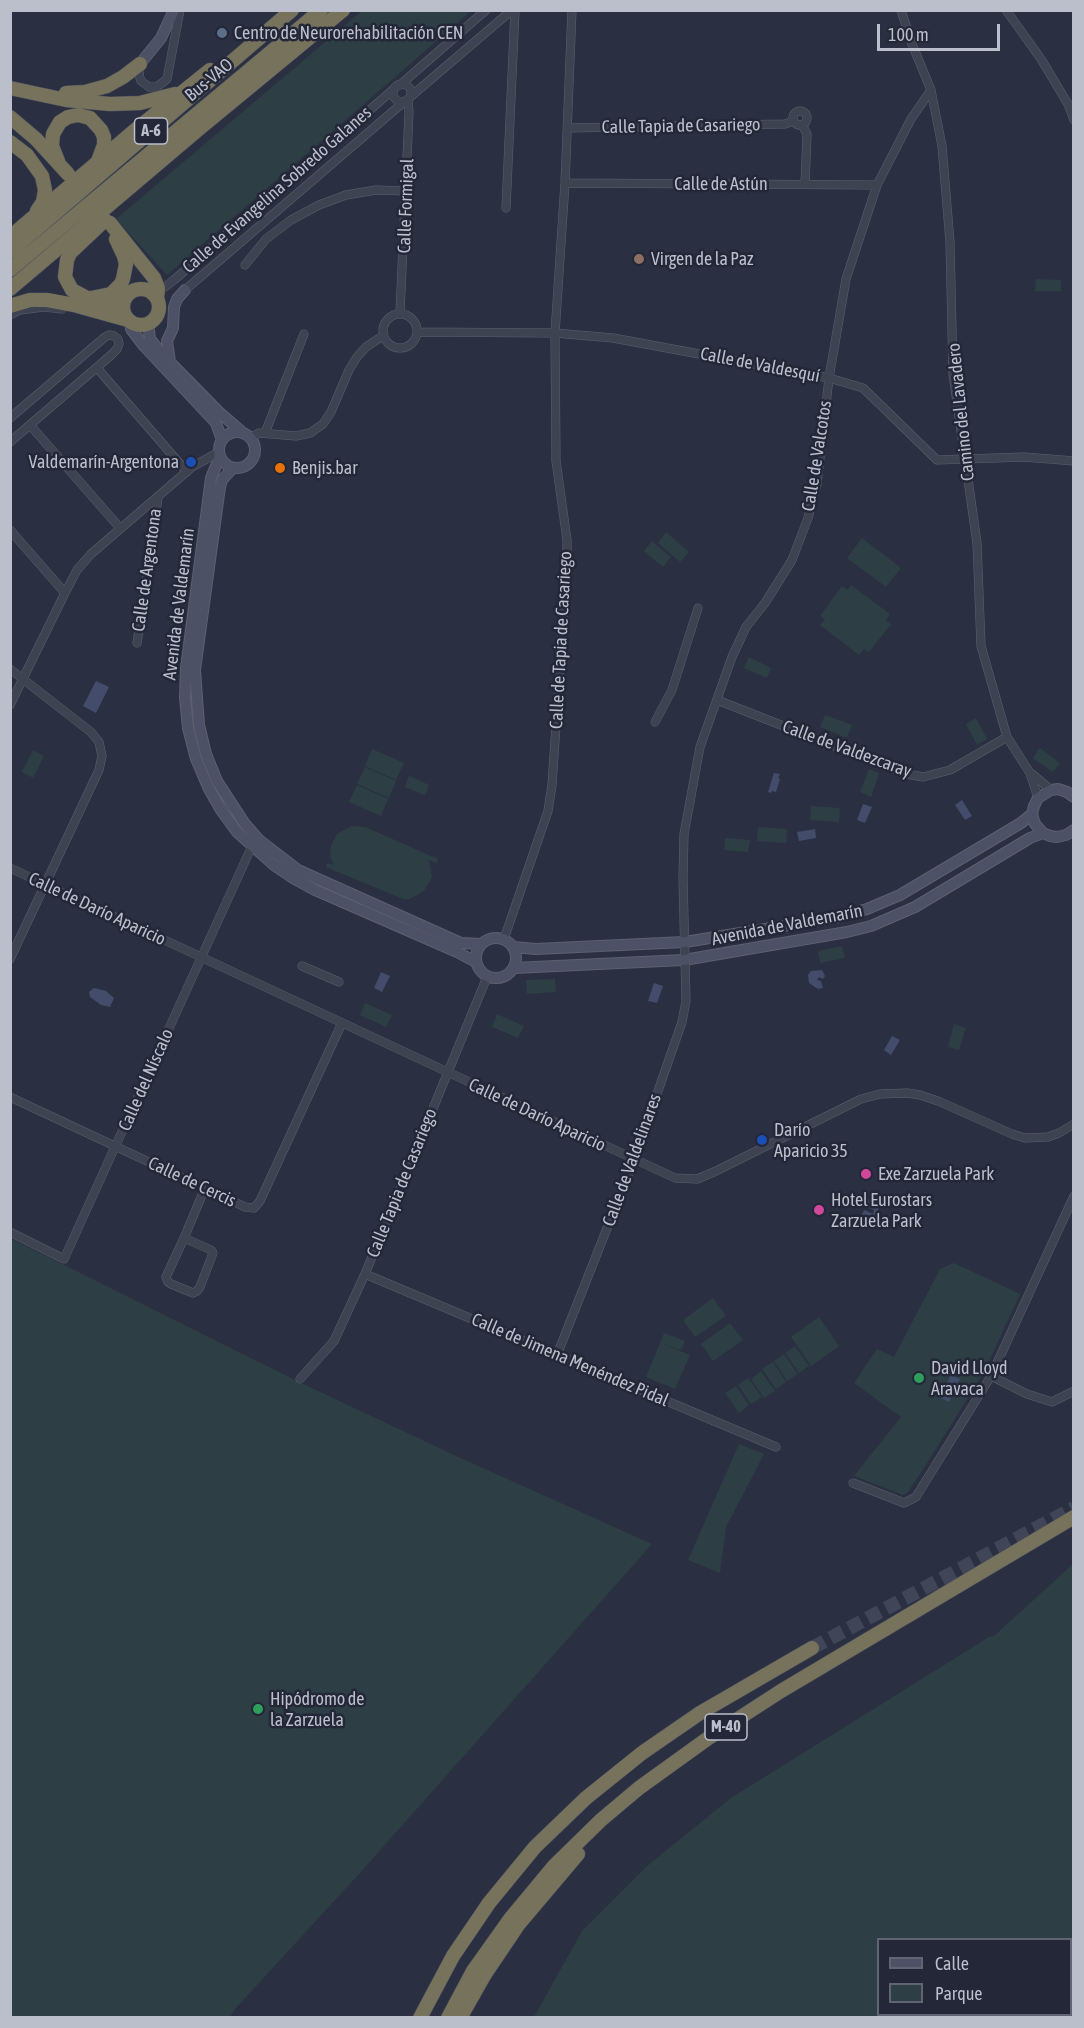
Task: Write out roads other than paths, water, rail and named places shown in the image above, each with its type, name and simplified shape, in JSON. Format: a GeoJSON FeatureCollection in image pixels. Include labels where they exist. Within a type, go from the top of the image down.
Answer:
{"type":"FeatureCollection","features":[{"type":"Feature","properties":{"kind":"highway"},"geometry":{"type":"LineString","coordinates":[[10,237],[281,10]]}},
{"type":"Feature","properties":{"kind":"highway","name":"A-6"},"geometry":{"type":"LineString","coordinates":[[10,252],[292,10]]}},
{"type":"Feature","properties":{"kind":"highway"},"geometry":{"type":"LineString","coordinates":[[73,216],[124,168],[309,10]]}},
{"type":"Feature","properties":{"kind":"highway","name":"Bus-VAO"},"geometry":{"type":"LineString","coordinates":[[10,270],[321,10]]}},
{"type":"Feature","properties":{"kind":"highway","name":"A-6"},"geometry":{"type":"LineString","coordinates":[[10,289],[343,10]]}},
{"type":"Feature","properties":{"kind":"highway"},"geometry":{"type":"LineString","coordinates":[[10,88],[62,93],[85,92],[114,83],[140,64]]}},
{"type":"Feature","properties":{"kind":"highway"},"geometry":{"type":"LineString","coordinates":[[10,88],[66,100],[111,104],[156,100],[182,91]]}},
{"type":"Feature","properties":{"kind":"highway"},"geometry":{"type":"LineString","coordinates":[[10,127],[66,176],[58,161],[52,134],[57,125],[68,117],[81,116],[95,122],[103,134],[104,146],[96,164]]}},
{"type":"Feature","properties":{"kind":"highway"},"geometry":{"type":"LineString","coordinates":[[10,117],[58,161]]}},
{"type":"Feature","properties":{"kind":"highway"},"geometry":{"type":"LineString","coordinates":[[123,304],[105,305],[72,290],[67,282],[65,270],[70,253],[179,156],[200,128]]}},
{"type":"Feature","properties":{"kind":"highway"},"geometry":{"type":"LineString","coordinates":[[10,142],[33,162],[44,181],[43,202],[35,216]]}},
{"type":"Feature","properties":{"kind":"highway"},"geometry":{"type":"LineString","coordinates":[[87,298],[98,298],[111,294],[121,284],[126,272],[124,256],[110,229]]}},
{"type":"Feature","properties":{"kind":"highway"},"geometry":{"type":"LineString","coordinates":[[110,229],[139,269],[138,289]]}},
{"type":"Feature","properties":{"kind":"highway"},"geometry":{"type":"LineString","coordinates":[[10,306],[30,300],[47,300],[74,305],[128,324],[148,323],[157,314],[159,304],[154,278],[110,229]]}},
{"type":"Feature","properties":{"kind":"highway"},"geometry":{"type":"LineString","coordinates":[[128,324],[123,304],[128,294],[138,289],[157,293]]}},
{"type":"Feature","properties":{"kind":"highway","name":"M-40"},"geometry":{"type":"LineString","coordinates":[[448,2018],[473,1971],[510,1919],[554,1866],[601,1820],[639,1788],[707,1739],[781,1691],[1074,1517]]}},
{"type":"Feature","properties":{"kind":"highway","name":"M-40"},"geometry":{"type":"LineString","coordinates":[[420,2018],[453,1956],[489,1903],[535,1847],[586,1798],[642,1753],[700,1713],[812,1648]]}},
{"type":"Feature","properties":{"kind":"highway"},"geometry":{"type":"LineString","coordinates":[[460,2018],[485,1974],[518,1925],[563,1870],[639,1788]]}},
{"type":"Feature","properties":{"kind":"street"},"geometry":{"type":"LineString","coordinates":[[174,10],[161,38],[140,64],[138,75],[144,85],[154,88],[167,79],[180,10]]}},
{"type":"Feature","properties":{"kind":"street","name":"Calle de Evangelina Sobredo Galanes"},"geometry":{"type":"LineString","coordinates":[[157,293],[486,10]]}},
{"type":"Feature","properties":{"kind":"street"},"geometry":{"type":"LineString","coordinates":[[506,208],[514,10]]}},
{"type":"Feature","properties":{"kind":"street","name":"Calle de Evangelina Sobredo Galanes"},"geometry":{"type":"LineString","coordinates":[[185,290],[514,10]]}},
{"type":"Feature","properties":{"kind":"street"},"geometry":{"type":"LineString","coordinates":[[555,333],[566,183],[572,10]]}},
{"type":"Feature","properties":{"kind":"street","name":"Camino del Lavadero"},"geometry":{"type":"LineString","coordinates":[[901,10],[931,90],[942,146],[950,243],[953,374],[978,543],[981,646],[1007,736],[1030,773],[1038,798]]}},
{"type":"Feature","properties":{"kind":"street"},"geometry":{"type":"LineString","coordinates":[[1006,10],[1041,59],[1068,104],[1074,120]]}},
{"type":"Feature","properties":{"kind":"street"},"geometry":{"type":"LineString","coordinates":[[405,85],[409,88],[411,93],[407,99],[400,101],[396,98],[394,93],[397,87],[405,85]]}},
{"type":"Feature","properties":{"kind":"street","name":"Calle de Valcotos"},"geometry":{"type":"LineString","coordinates":[[684,960],[684,834],[700,747],[732,657],[746,627],[765,603],[792,560],[808,518],[817,484],[829,378],[846,279],[877,185],[911,119],[931,90]]}},
{"type":"Feature","properties":{"kind":"street","name":"Calle Formigal"},"geometry":{"type":"LineString","coordinates":[[400,313],[410,113],[407,99]]}},
{"type":"Feature","properties":{"kind":"street","name":"Calle Tapia de Casariego"},"geometry":{"type":"LineString","coordinates":[[568,128],[785,124],[794,121],[795,114],[802,111],[806,114],[807,119],[802,125]]}},
{"type":"Feature","properties":{"kind":"street"},"geometry":{"type":"LineString","coordinates":[[794,121],[802,125],[807,134],[805,184]]}},
{"type":"Feature","properties":{"kind":"street","name":"Calle de Astún"},"geometry":{"type":"LineString","coordinates":[[566,183],[877,185]]}},
{"type":"Feature","properties":{"kind":"street"},"geometry":{"type":"LineString","coordinates":[[245,265],[266,239],[291,220],[319,205],[346,195],[376,190],[406,191]]}},
{"type":"Feature","properties":{"kind":"street"},"geometry":{"type":"LineString","coordinates":[[170,362],[167,341],[173,328],[174,307],[177,299],[185,290]]}},
{"type":"Feature","properties":{"kind":"street"},"geometry":{"type":"LineString","coordinates":[[10,315],[20,310],[44,307],[73,310],[128,324],[154,358],[216,423],[222,440]]}},
{"type":"Feature","properties":{"kind":"street"},"geometry":{"type":"LineString","coordinates":[[400,313],[410,316],[416,323],[417,332],[413,342],[402,348],[388,343],[383,329],[390,317],[400,313]]}},
{"type":"Feature","properties":{"kind":"street"},"geometry":{"type":"LineString","coordinates":[[148,323],[150,339],[170,362],[219,412],[241,431],[252,437],[256,447],[255,456],[242,468],[234,468],[225,464],[219,454],[219,446],[230,433],[241,431]]}},
{"type":"Feature","properties":{"kind":"street","name":"Calle de Valdesquí"},"geometry":{"type":"LineString","coordinates":[[417,332],[555,333],[613,338],[829,378],[863,388],[937,460],[1024,457],[1074,461]]}},
{"type":"Feature","properties":{"kind":"street","name":"Calle de Tapia de Casariego"},"geometry":{"type":"LineString","coordinates":[[504,939],[548,811],[552,784],[567,563],[567,540],[556,461],[555,333]]}},
{"type":"Feature","properties":{"kind":"street"},"geometry":{"type":"LineString","coordinates":[[265,433],[304,334]]}},
{"type":"Feature","properties":{"kind":"street"},"geometry":{"type":"LineString","coordinates":[[252,437],[259,433],[296,436],[310,433],[323,424],[357,357],[384,334]]}},
{"type":"Feature","properties":{"kind":"street"},"geometry":{"type":"LineString","coordinates":[[10,418],[105,337],[109,335],[118,339],[117,349],[10,442]]}},
{"type":"Feature","properties":{"kind":"street"},"geometry":{"type":"LineString","coordinates":[[97,368],[187,472]]}},
{"type":"Feature","properties":{"kind":"street","name":"Calle de Argentona"},"geometry":{"type":"LineString","coordinates":[[30,425],[120,528]]}},
{"type":"Feature","properties":{"kind":"street","name":"Calle de Argentona"},"geometry":{"type":"LineString","coordinates":[[10,705],[77,570],[120,528],[187,472],[219,454]]}},
{"type":"Feature","properties":{"kind":"street","name":"Avenida de Valdemarín"},"geometry":{"type":"LineString","coordinates":[[219,454],[211,478],[186,668],[185,698],[188,728],[208,787],[237,832],[274,865],[315,890],[476,962]]}},
{"type":"Feature","properties":{"kind":"street","name":"Avenida de Valdemarín"},"geometry":{"type":"LineString","coordinates":[[234,468],[222,480],[220,487],[195,670],[199,725],[206,754],[217,782],[245,824],[273,851],[298,870],[461,943],[481,944]]}},
{"type":"Feature","properties":{"kind":"street","name":"Calle de Argentona"},"geometry":{"type":"LineString","coordinates":[[137,643],[158,498]]}},
{"type":"Feature","properties":{"kind":"street"},"geometry":{"type":"LineString","coordinates":[[10,530],[65,593]]}},
{"type":"Feature","properties":{"kind":"street"},"geometry":{"type":"LineString","coordinates":[[655,722],[672,690],[698,608]]}},
{"type":"Feature","properties":{"kind":"street"},"geometry":{"type":"LineString","coordinates":[[10,669],[91,732],[99,742],[102,756],[99,770],[10,959]]}},
{"type":"Feature","properties":{"kind":"street","name":"Calle de Valdezcaray"},"geometry":{"type":"LineString","coordinates":[[717,700],[893,769],[923,777],[950,770],[1007,736]]}},
{"type":"Feature","properties":{"kind":"street","name":"Camino del Lavadero"},"geometry":{"type":"LineString","coordinates":[[1030,773],[1051,790]]}},
{"type":"Feature","properties":{"kind":"street"},"geometry":{"type":"LineString","coordinates":[[1072,793],[1058,789],[1051,790],[1038,798],[1032,814],[1035,824],[1043,833],[1057,837],[1073,831]]}},
{"type":"Feature","properties":{"kind":"street","name":"Avenida de Valdemarín"},"geometry":{"type":"LineString","coordinates":[[513,947],[536,949],[685,942],[839,916],[867,909],[933,877],[1032,814]]}},
{"type":"Feature","properties":{"kind":"street","name":"Avenida de Valdemarín"},"geometry":{"type":"LineString","coordinates":[[514,968],[684,960],[871,926],[915,907],[1029,837],[1043,833]]}},
{"type":"Feature","properties":{"kind":"street","name":"Calle del Níscalo"},"geometry":{"type":"LineString","coordinates":[[10,1232],[64,1259],[252,846]]}},
{"type":"Feature","properties":{"kind":"street","name":"Calle de Darío Aparicio"},"geometry":{"type":"LineString","coordinates":[[10,868],[675,1178],[697,1179],[861,1099],[880,1094],[920,1095],[1025,1138],[1048,1137],[1074,1124]]}},
{"type":"Feature","properties":{"kind":"street"},"geometry":{"type":"LineString","coordinates":[[494,938],[504,939],[513,947],[516,956],[514,968],[509,974],[500,978],[488,977],[482,973],[476,962],[476,953],[481,944],[494,938]]}},
{"type":"Feature","properties":{"kind":"street","name":"Calle de Valdelinares"},"geometry":{"type":"LineString","coordinates":[[557,1355],[634,1160],[682,1022],[686,1001],[684,960]]}},
{"type":"Feature","properties":{"kind":"street"},"geometry":{"type":"LineString","coordinates":[[302,966],[339,982]]}},
{"type":"Feature","properties":{"kind":"street","name":"Calle Tapia de Casariego"},"geometry":{"type":"LineString","coordinates":[[300,1379],[334,1341],[365,1274],[488,977]]}},
{"type":"Feature","properties":{"kind":"street","name":"Calle de Cercis"},"geometry":{"type":"LineString","coordinates":[[10,1097],[245,1207],[254,1208],[260,1201],[342,1023]]}},
{"type":"Feature","properties":{"kind":"street"},"geometry":{"type":"LineString","coordinates":[[184,1238],[213,1253],[200,1287],[193,1293],[171,1284],[166,1277],[205,1188]]}},
{"type":"Feature","properties":{"kind":"street"},"geometry":{"type":"LineString","coordinates":[[853,1483],[904,1503],[920,1492],[991,1376],[1074,1196]]}},
{"type":"Feature","properties":{"kind":"street","name":"Calle de Jimena Menéndez Pidal"},"geometry":{"type":"LineString","coordinates":[[365,1274],[776,1447]]}},
{"type":"Feature","properties":{"kind":"street"},"geometry":{"type":"LineString","coordinates":[[991,1376],[1027,1394],[1052,1402],[1074,1392]]}},
{"type":"Feature","properties":{"kind":"water"},"geometry":{"type":"Polygon","coordinates":[[[96,681],[109,687],[96,713],[83,706],[96,681]]]}},
{"type":"Feature","properties":{"kind":"water"},"geometry":{"type":"Polygon","coordinates":[[[774,773],[780,774],[778,778],[780,779],[776,792],[771,793],[768,792],[774,773]]]}},
{"type":"Feature","properties":{"kind":"water"},"geometry":{"type":"Polygon","coordinates":[[[962,800],[972,816],[965,820],[955,805],[962,800]]]}},
{"type":"Feature","properties":{"kind":"water"},"geometry":{"type":"Polygon","coordinates":[[[863,804],[872,807],[865,823],[857,820],[863,804]]]}},
{"type":"Feature","properties":{"kind":"water"},"geometry":{"type":"Polygon","coordinates":[[[815,829],[816,838],[799,841],[797,832],[815,829]]]}},
{"type":"Feature","properties":{"kind":"water"},"geometry":{"type":"Polygon","coordinates":[[[822,970],[825,976],[817,980],[821,981],[823,988],[818,989],[809,983],[808,975],[811,971],[822,970]]]}},
{"type":"Feature","properties":{"kind":"water"},"geometry":{"type":"Polygon","coordinates":[[[381,972],[390,976],[382,992],[374,988],[381,972]]]}},
{"type":"Feature","properties":{"kind":"water"},"geometry":{"type":"Polygon","coordinates":[[[654,983],[663,986],[657,1003],[648,1001],[654,983]]]}},
{"type":"Feature","properties":{"kind":"water"},"geometry":{"type":"Polygon","coordinates":[[[94,988],[106,991],[114,998],[110,1007],[101,1005],[90,997],[89,992],[94,988]]]}},
{"type":"Feature","properties":{"kind":"water"},"geometry":{"type":"Polygon","coordinates":[[[892,1036],[900,1040],[891,1055],[884,1050],[892,1036]]]}},
{"type":"Feature","properties":{"kind":"water"},"geometry":{"type":"Polygon","coordinates":[[[869,1198],[881,1203],[869,1229],[858,1224],[864,1210],[873,1214],[874,1210],[865,1206],[869,1198]]]}},
{"type":"Feature","properties":{"kind":"water"},"geometry":{"type":"Polygon","coordinates":[[[951,1375],[960,1379],[949,1402],[938,1397],[942,1394],[951,1375]]]}},
{"type":"Feature","properties":{"kind":"tunnel"},"geometry":{"type":"LineString","coordinates":[[812,1648],[1074,1508]]}},
{"type":"Feature","properties":{"kind":"place","name":"Centro de Neurorehabilitación CEN"},"geometry":{"type":"Point","coordinates":[222,33]}},
{"type":"Feature","properties":{"kind":"place","name":"Virgen de la Paz"},"geometry":{"type":"Point","coordinates":[639,259]}},
{"type":"Feature","properties":{"kind":"place","name":"Valdemarín-Argentona"},"geometry":{"type":"Point","coordinates":[191,462]}},
{"type":"Feature","properties":{"kind":"place","name":"Benjis.bar"},"geometry":{"type":"Point","coordinates":[280,468]}},
{"type":"Feature","properties":{"kind":"place","name":"Darío Aparicio 35"},"geometry":{"type":"Point","coordinates":[762,1140]}},
{"type":"Feature","properties":{"kind":"place","name":"Exe Zarzuela Park"},"geometry":{"type":"Point","coordinates":[866,1174]}},
{"type":"Feature","properties":{"kind":"place","name":"Hotel Eurostars Zarzuela Park"},"geometry":{"type":"Point","coordinates":[819,1210]}},
{"type":"Feature","properties":{"kind":"place","name":"David Lloyd Aravaca"},"geometry":{"type":"Point","coordinates":[919,1378]}},
{"type":"Feature","properties":{"kind":"place","name":"Hipódromo de la Zarzuela"},"geometry":{"type":"Point","coordinates":[258,1709]}}]}
